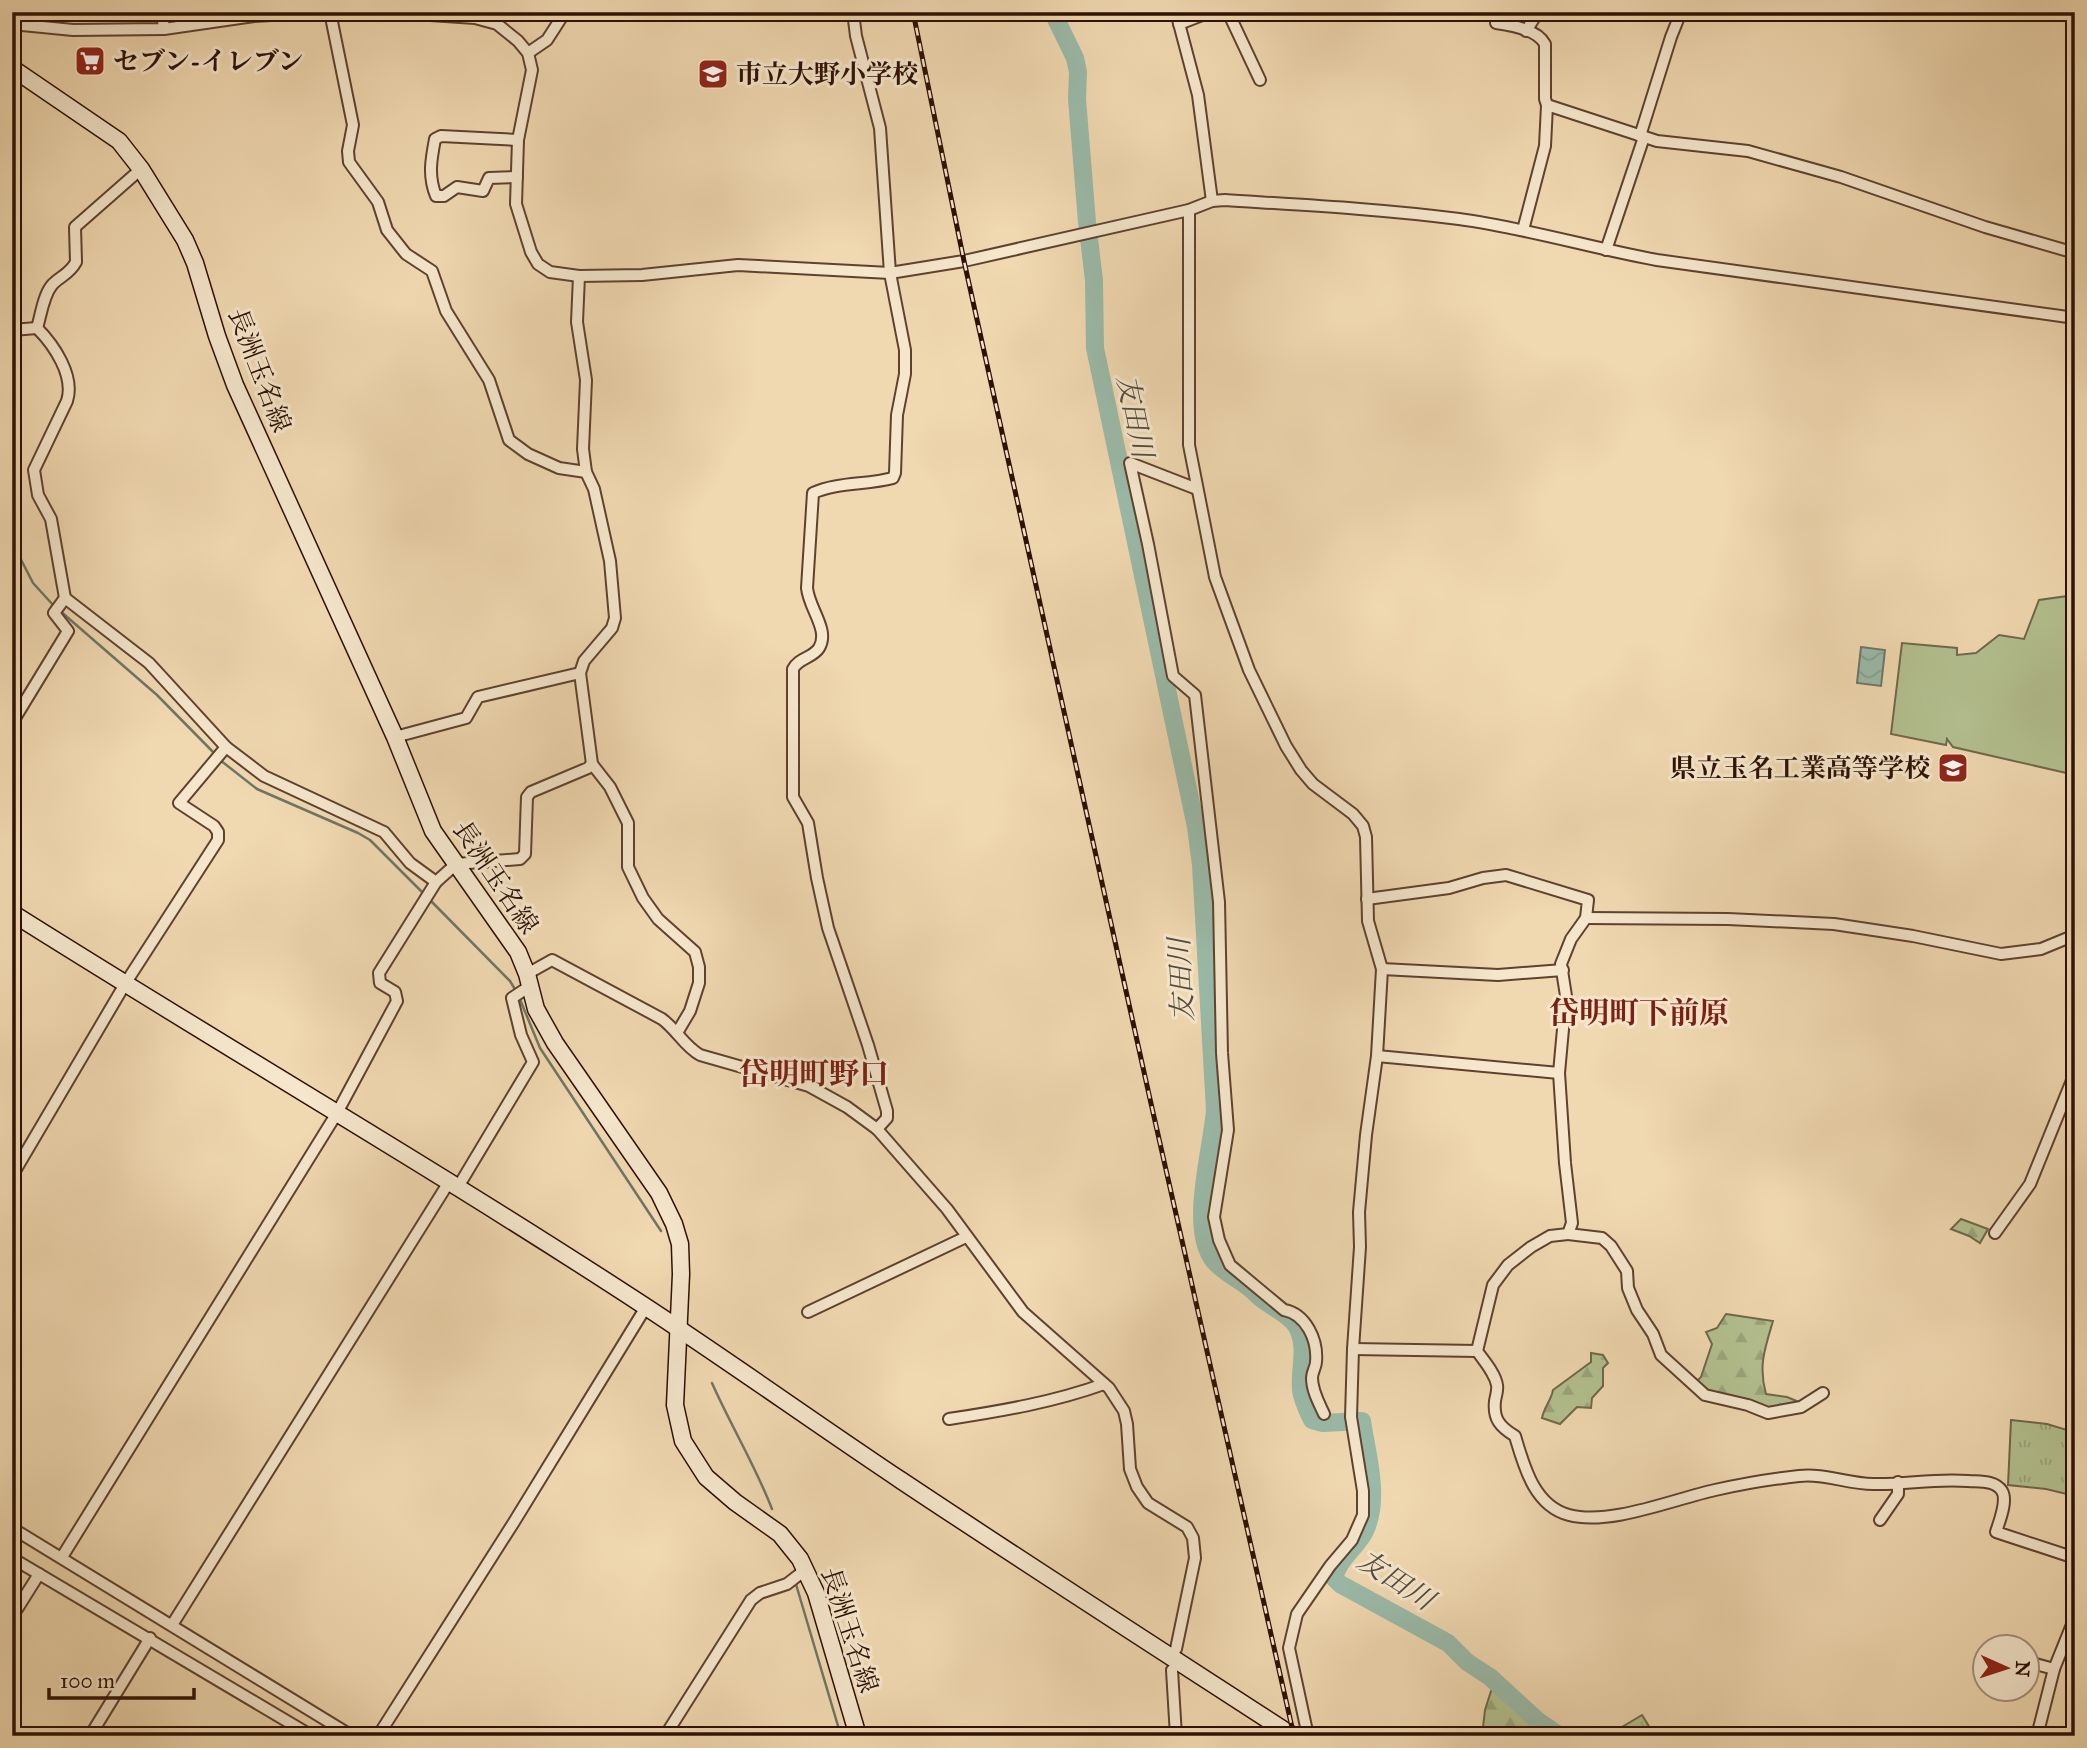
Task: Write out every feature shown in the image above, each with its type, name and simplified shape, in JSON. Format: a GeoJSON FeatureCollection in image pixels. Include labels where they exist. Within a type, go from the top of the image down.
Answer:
{"type":"FeatureCollection","features":[{"type":"Feature","properties":{"kind":"main road","name":"長洲玉名線"},"geometry":{"type":"LineString","coordinates":[[12,68],[119,141],[141,169],[185,240],[235,385],[395,737],[433,831],[518,952],[523,987],[555,1043],[659,1193],[674,1224],[680,1244],[681,1275],[675,1405],[682,1441],[706,1477],[734,1502],[779,1534],[800,1559],[816,1593],[858,1736]]}},
{"type":"Feature","properties":{"kind":"main road"},"geometry":{"type":"LineString","coordinates":[[12,913],[125,985],[454,1184],[646,1307],[921,1494],[1293,1736]]}},
{"type":"Feature","properties":{"kind":"street"},"geometry":{"type":"LineString","coordinates":[[162,12],[164,29]]}},
{"type":"Feature","properties":{"kind":"street"},"geometry":{"type":"LineString","coordinates":[[12,23],[73,30],[164,29],[254,16],[324,12]]}},
{"type":"Feature","properties":{"kind":"street"},"geometry":{"type":"LineString","coordinates":[[330,12],[353,125],[348,150],[349,162],[377,202],[387,230],[406,254],[432,271],[446,311],[489,380],[509,440],[528,454],[559,468],[586,472]]}},
{"type":"Feature","properties":{"kind":"street"},"geometry":{"type":"LineString","coordinates":[[385,12],[475,18],[497,24],[528,53],[532,71],[519,140],[516,204],[531,252],[538,264],[550,272],[579,276],[642,275],[738,265],[890,273],[964,261],[1189,210],[1212,201],[1432,216],[1523,230],[1606,250],[2075,318]]}},
{"type":"Feature","properties":{"kind":"street"},"geometry":{"type":"LineString","coordinates":[[528,53],[547,40],[565,12]]}},
{"type":"Feature","properties":{"kind":"street"},"geometry":{"type":"LineString","coordinates":[[853,12],[856,36],[880,128],[890,273],[905,350],[905,374],[897,415],[893,478],[875,483],[822,489],[813,493],[807,588],[808,602],[822,627],[818,651],[796,663],[793,669],[793,797],[808,823],[828,928],[868,1045],[887,1111],[887,1118],[877,1129]]}},
{"type":"Feature","properties":{"kind":"street"},"geometry":{"type":"LineString","coordinates":[[1176,12],[1200,105],[1212,201]]}},
{"type":"Feature","properties":{"kind":"street"},"geometry":{"type":"LineString","coordinates":[[1179,24],[1210,12]]}},
{"type":"Feature","properties":{"kind":"street"},"geometry":{"type":"LineString","coordinates":[[1228,12],[1260,80]]}},
{"type":"Feature","properties":{"kind":"street"},"geometry":{"type":"LineString","coordinates":[[1526,31],[1538,12]]}},
{"type":"Feature","properties":{"kind":"street"},"geometry":{"type":"LineString","coordinates":[[1606,250],[1681,12]]}},
{"type":"Feature","properties":{"kind":"street"},"geometry":{"type":"LineString","coordinates":[[1496,23],[1526,31],[1542,39],[1545,44],[1545,146],[1523,230]]}},
{"type":"Feature","properties":{"kind":"street"},"geometry":{"type":"LineString","coordinates":[[1547,105],[1676,145],[1748,151],[1841,177],[1985,227],[2075,253]]}},
{"type":"Feature","properties":{"kind":"street"},"geometry":{"type":"LineString","coordinates":[[517,177],[489,177],[483,191],[457,187],[444,197],[436,196],[430,167],[435,139],[441,136],[519,140]]}},
{"type":"Feature","properties":{"kind":"street"},"geometry":{"type":"LineString","coordinates":[[37,328],[53,284],[64,277],[76,262],[75,227],[141,169]]}},
{"type":"Feature","properties":{"kind":"street"},"geometry":{"type":"LineString","coordinates":[[1189,210],[1191,293],[1187,420],[1189,445],[1215,577],[1250,670],[1272,719],[1301,770],[1313,783],[1353,814],[1363,826],[1366,838],[1368,921],[1382,969],[1377,1056],[1359,1212],[1360,1247],[1353,1349],[1352,1420],[1363,1491],[1363,1515],[1352,1540],[1297,1614],[1291,1634],[1290,1648],[1308,1736]]}},
{"type":"Feature","properties":{"kind":"street"},"geometry":{"type":"LineString","coordinates":[[579,276],[577,322],[586,380],[583,449],[586,472],[594,489],[610,561],[615,618],[612,628],[584,661],[580,673],[592,764],[610,787],[628,822],[628,867],[643,898],[658,919],[695,952],[699,983],[690,1011],[677,1033]]}},
{"type":"Feature","properties":{"kind":"street"},"geometry":{"type":"LineString","coordinates":[[12,330],[37,328]]}},
{"type":"Feature","properties":{"kind":"street"},"geometry":{"type":"LineString","coordinates":[[12,723],[68,631],[60,605],[51,519],[38,495],[34,470],[67,401],[69,380],[63,365],[37,328]]}},
{"type":"Feature","properties":{"kind":"street"},"geometry":{"type":"LineString","coordinates":[[1197,489],[1130,463],[1173,676],[1195,695],[1219,902],[1222,1053],[1228,1130],[1214,1217],[1219,1240],[1230,1265],[1284,1310],[1294,1312],[1312,1333],[1317,1362],[1312,1375],[1314,1391],[1324,1414]]}},
{"type":"Feature","properties":{"kind":"street"},"geometry":{"type":"LineString","coordinates":[[60,605],[103,625],[149,663],[220,753],[384,832],[410,863],[436,882]]}},
{"type":"Feature","properties":{"kind":"street"},"geometry":{"type":"LineString","coordinates":[[395,737],[467,718],[478,697],[580,673]]}},
{"type":"Feature","properties":{"kind":"street"},"geometry":{"type":"LineString","coordinates":[[12,1176],[125,985],[218,840],[214,825],[179,803],[220,753]]}},
{"type":"Feature","properties":{"kind":"street"},"geometry":{"type":"LineString","coordinates":[[62,1558],[337,1113],[397,1001],[395,992],[380,982],[379,973],[436,882],[456,864],[520,859],[525,854],[527,797],[531,792],[592,764]]}},
{"type":"Feature","properties":{"kind":"street"},"geometry":{"type":"LineString","coordinates":[[1367,899],[1449,888],[1483,878],[1506,876],[1588,900],[1586,918],[1571,939],[1562,964],[1566,996],[1559,1073],[1572,1223],[1568,1234]]}},
{"type":"Feature","properties":{"kind":"street"},"geometry":{"type":"LineString","coordinates":[[1586,918],[1728,919],[1834,924],[1913,936],[2001,954],[2041,949],[2075,935]]}},
{"type":"Feature","properties":{"kind":"street"},"geometry":{"type":"LineString","coordinates":[[172,1625],[533,1062],[521,1035],[512,998],[552,960],[663,1020],[687,1047],[700,1055],[820,1091],[877,1129],[947,1209],[1023,1312],[1104,1384],[1124,1411],[1130,1469],[1136,1487],[1148,1503],[1188,1527],[1193,1538],[1195,1558],[1176,1649]]}},
{"type":"Feature","properties":{"kind":"street"},"geometry":{"type":"LineString","coordinates":[[1382,969],[1498,975],[1563,970]]}},
{"type":"Feature","properties":{"kind":"street"},"geometry":{"type":"LineString","coordinates":[[1377,1056],[1559,1073]]}},
{"type":"Feature","properties":{"kind":"street"},"geometry":{"type":"LineString","coordinates":[[1995,1233],[2030,1184],[2075,1073]]}},
{"type":"Feature","properties":{"kind":"street"},"geometry":{"type":"LineString","coordinates":[[1822,1393],[1801,1407],[1768,1413],[1748,1405],[1706,1395],[1661,1355],[1653,1334],[1637,1310],[1629,1288],[1627,1271],[1611,1246],[1602,1238],[1568,1234],[1550,1236],[1508,1265],[1493,1285],[1477,1351],[1495,1377],[1498,1388],[1495,1416],[1501,1428],[1515,1436],[1533,1487],[1549,1503],[1567,1515],[1610,1516],[1715,1490],[1802,1476],[1872,1484],[1939,1479],[1992,1482],[2001,1489],[2004,1498],[1996,1532],[2075,1558]]}},
{"type":"Feature","properties":{"kind":"street"},"geometry":{"type":"LineString","coordinates":[[808,1312],[966,1237]]}},
{"type":"Feature","properties":{"kind":"street"},"geometry":{"type":"LineString","coordinates":[[378,1736],[646,1307]]}},
{"type":"Feature","properties":{"kind":"street"},"geometry":{"type":"LineString","coordinates":[[1353,1349],[1477,1351]]}},
{"type":"Feature","properties":{"kind":"street"},"geometry":{"type":"LineString","coordinates":[[949,1419],[1009,1410],[1081,1393],[1104,1384]]}},
{"type":"Feature","properties":{"kind":"street"},"geometry":{"type":"LineString","coordinates":[[1880,1520],[1898,1493],[1898,1482]]}},
{"type":"Feature","properties":{"kind":"street"},"geometry":{"type":"LineString","coordinates":[[12,1528],[352,1736]]}},
{"type":"Feature","properties":{"kind":"street"},"geometry":{"type":"LineString","coordinates":[[12,1558],[312,1736]]}},
{"type":"Feature","properties":{"kind":"street"},"geometry":{"type":"LineString","coordinates":[[665,1736],[751,1600],[760,1593],[787,1584],[805,1570]]}},
{"type":"Feature","properties":{"kind":"street"},"geometry":{"type":"LineString","coordinates":[[12,1617],[39,1574]]}},
{"type":"Feature","properties":{"kind":"street"},"geometry":{"type":"LineString","coordinates":[[2038,1736],[2054,1669],[2075,1617]]}},
{"type":"Feature","properties":{"kind":"street"},"geometry":{"type":"LineString","coordinates":[[90,1736],[150,1638]]}},
{"type":"Feature","properties":{"kind":"street"},"geometry":{"type":"LineString","coordinates":[[2042,1666],[2054,1669]]}},
{"type":"Feature","properties":{"kind":"street"},"geometry":{"type":"LineString","coordinates":[[1172,1670],[1176,1736]]}},
{"type":"Feature","properties":{"kind":"green space"},"geometry":{"type":"Polygon","coordinates":[[[2075,595],[2075,775],[1953,747],[1947,739],[1946,745],[1891,734],[1902,643],[1957,648],[1957,655],[1976,653],[1999,635],[2024,639],[2039,600],[2075,595]]]}},
{"type":"Feature","properties":{"kind":"green space"},"geometry":{"type":"Polygon","coordinates":[[[1961,1219],[1988,1229],[1980,1243],[1951,1229],[1961,1219]]]}},
{"type":"Feature","properties":{"kind":"green space"},"geometry":{"type":"Polygon","coordinates":[[[1726,1314],[1773,1321],[1763,1366],[1766,1394],[1799,1402],[1820,1388],[1822,1391],[1799,1405],[1768,1411],[1706,1393],[1697,1381],[1701,1377],[1712,1344],[1706,1332],[1717,1328],[1726,1314]]]}},
{"type":"Feature","properties":{"kind":"green space"},"geometry":{"type":"Polygon","coordinates":[[[1591,1353],[1603,1355],[1608,1363],[1603,1368],[1603,1386],[1592,1398],[1591,1408],[1577,1407],[1560,1424],[1542,1418],[1553,1390],[1591,1362],[1591,1353]]]}},
{"type":"Feature","properties":{"kind":"green space"},"geometry":{"type":"Polygon","coordinates":[[[2011,1420],[2047,1424],[2070,1431],[2075,1427],[2075,1496],[2046,1489],[2008,1485],[2011,1420]]]}},
{"type":"Feature","properties":{"kind":"green space"},"geometry":{"type":"Polygon","coordinates":[[[1492,1688],[1554,1736],[1482,1736],[1485,1710],[1492,1688]]]}},
{"type":"Feature","properties":{"kind":"green space"},"geometry":{"type":"Polygon","coordinates":[[[1642,1715],[1655,1736],[1607,1736],[1642,1715]]]}},
{"type":"Feature","properties":{"kind":"water"},"geometry":{"type":"Polygon","coordinates":[[[1861,647],[1885,650],[1881,686],[1857,683],[1861,647]]]}},
{"type":"Feature","properties":{"kind":"waterway","name":"友田川"},"geometry":{"type":"LineString","coordinates":[[1055,12],[1075,58],[1078,72],[1077,99],[1094,280],[1095,348],[1196,827],[1201,865],[1215,1110],[1202,1210],[1206,1247],[1219,1266],[1294,1322],[1303,1350],[1302,1394],[1312,1420],[1323,1423],[1362,1421],[1371,1477],[1372,1506],[1361,1539],[1339,1565],[1334,1578],[1340,1584],[1448,1643],[1538,1721],[1560,1736]]}},
{"type":"Feature","properties":{"kind":"waterway"},"geometry":{"type":"LineString","coordinates":[[12,542],[33,583],[54,606]]}},
{"type":"Feature","properties":{"kind":"waterway"},"geometry":{"type":"LineString","coordinates":[[59,610],[157,695],[216,755]]}},
{"type":"Feature","properties":{"kind":"waterway"},"geometry":{"type":"LineString","coordinates":[[220,760],[257,789],[370,840],[425,895]]}},
{"type":"Feature","properties":{"kind":"waterway"},"geometry":{"type":"LineString","coordinates":[[430,900],[510,981],[516,991]]}},
{"type":"Feature","properties":{"kind":"waterway"},"geometry":{"type":"LineString","coordinates":[[519,997],[540,1048],[661,1231]]}},
{"type":"Feature","properties":{"kind":"waterway"},"geometry":{"type":"LineString","coordinates":[[712,1383],[772,1509]]}},
{"type":"Feature","properties":{"kind":"waterway"},"geometry":{"type":"LineString","coordinates":[[795,1581],[841,1736]]}},
{"type":"Feature","properties":{"kind":"railway"},"geometry":{"type":"LineString","coordinates":[[913,12],[964,261],[1294,1736]]}},
{"type":"Feature","properties":{"kind":"place","name":"セブン-イレブン"},"geometry":{"type":"Point","coordinates":[90,61]}},
{"type":"Feature","properties":{"kind":"place","name":"市立大野小学校"},"geometry":{"type":"Point","coordinates":[713,74]}},
{"type":"Feature","properties":{"kind":"place","name":"県立玉名工業高等学校"},"geometry":{"type":"Point","coordinates":[1953,768]}},
{"type":"Feature","properties":{"kind":"district","name":"岱明町下前原"},"geometry":{"type":"Point","coordinates":[1639,1013]}},
{"type":"Feature","properties":{"kind":"district","name":"岱明町野口"},"geometry":{"type":"Point","coordinates":[814,1074]}}]}
